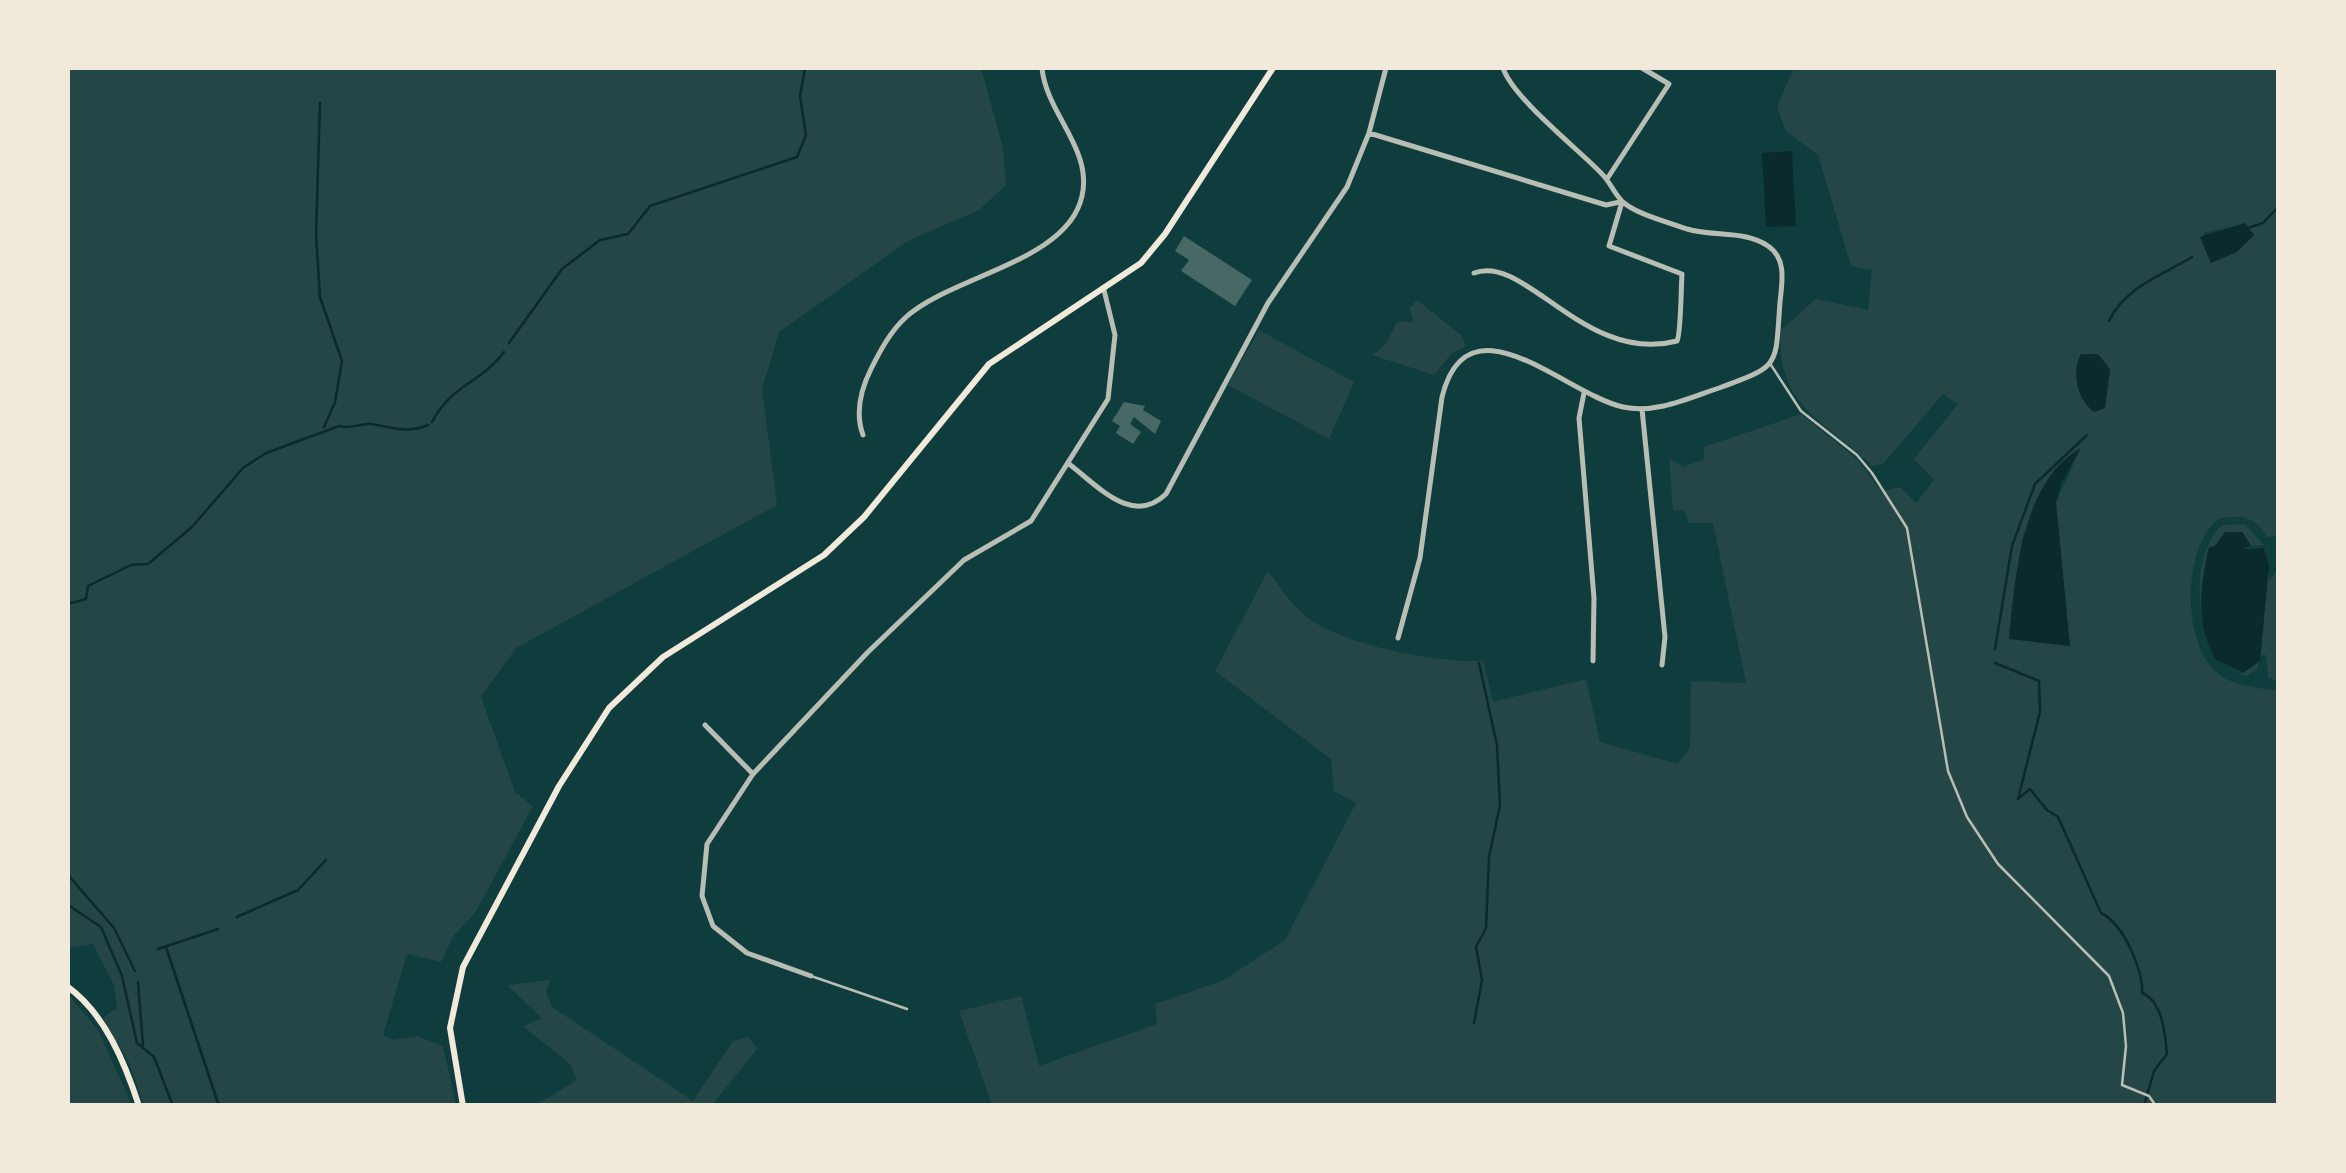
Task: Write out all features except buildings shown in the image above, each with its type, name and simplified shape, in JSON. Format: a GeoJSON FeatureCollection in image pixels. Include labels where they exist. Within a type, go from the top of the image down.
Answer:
{"type":"FeatureCollection","features":[{"type":"Feature","properties":{"kind":"main road"},"geometry":{"type":"LineString","coordinates":[[463,1106],[450,1028],[463,966],[559,786],[609,708],[632,682],[663,657],[824,555],[864,516],[989,364],[1104,290],[1154,250],[1272,68]]}},
{"type":"Feature","properties":{"kind":"main road"},"geometry":{"type":"LineString","coordinates":[[68,987],[85,1002],[108,1036],[139,1106]]}},
{"type":"Feature","properties":{"kind":"street"},"geometry":{"type":"LineString","coordinates":[[863,435],[860,400],[864,381],[904,319],[1052,239],[1075,215],[1083,194],[1081,161],[1050,105],[1042,68]]}},
{"type":"Feature","properties":{"kind":"street"},"geometry":{"type":"LineString","coordinates":[[1069,464],[1128,506],[1148,507],[1166,494],[1268,302],[1334,210],[1369,132],[1386,68]]}},
{"type":"Feature","properties":{"kind":"street"},"geometry":{"type":"LineString","coordinates":[[1474,272],[1503,270],[1571,319],[1618,340],[1652,344],[1677,341],[1681,334],[1678,298],[1682,274],[1609,246],[1622,202],[1607,178],[1523,95],[1503,68]]}},
{"type":"Feature","properties":{"kind":"street"},"geometry":{"type":"LineString","coordinates":[[1607,178],[1669,84],[1642,68]]}},
{"type":"Feature","properties":{"kind":"street"},"geometry":{"type":"LineString","coordinates":[[1369,132],[1606,205],[1622,202],[1690,230],[1752,238],[1774,250],[1782,270],[1772,365],[1693,397],[1642,410],[1584,393],[1498,350],[1470,352],[1454,367],[1442,397],[1416,576],[1398,638]]}},
{"type":"Feature","properties":{"kind":"street"},"geometry":{"type":"LineString","coordinates":[[812,976],[734,946],[706,912],[701,881],[707,844],[753,774],[868,652],[964,560],[1023,529],[1069,464],[1108,398],[1116,334],[1104,290]]}},
{"type":"Feature","properties":{"kind":"street"},"geometry":{"type":"LineString","coordinates":[[1584,393],[1579,418],[1594,598],[1593,661]]}},
{"type":"Feature","properties":{"kind":"street"},"geometry":{"type":"LineString","coordinates":[[1642,410],[1665,636],[1662,665]]}},
{"type":"Feature","properties":{"kind":"street"},"geometry":{"type":"LineString","coordinates":[[704,724],[753,774]]}},
{"type":"Feature","properties":{"kind":"lane"},"geometry":{"type":"LineString","coordinates":[[1772,365],[1802,411],[1857,455],[1872,473],[1907,528],[1956,794],[1987,849],[2010,879],[2109,976],[2123,1013],[2126,1046],[2122,1084],[2152,1099],[2156,1106]]}},
{"type":"Feature","properties":{"kind":"lane"},"geometry":{"type":"LineString","coordinates":[[812,976],[907,1008]]}},
{"type":"Feature","properties":{"kind":"shaded area"},"geometry":{"type":"Polygon","coordinates":[[[68,68],[981,68],[1003,148],[1006,185],[979,210],[908,241],[779,332],[762,389],[777,505],[516,648],[481,697],[515,792],[533,806],[475,913],[454,935],[441,962],[407,954],[383,1035],[393,1040],[417,1036],[443,1046],[456,1105],[144,1105],[129,1063],[103,1018],[117,1008],[114,985],[93,944],[68,948],[68,68]]]}},
{"type":"Feature","properties":{"kind":"shaded area"},"geometry":{"type":"Polygon","coordinates":[[[1794,68],[2278,68],[2278,536],[2267,537],[2247,518],[2218,519],[2206,532],[2198,550],[2191,593],[2196,637],[2214,670],[2236,683],[2278,691],[2278,1105],[992,1105],[959,1011],[1021,996],[1039,1066],[1157,1024],[1155,1004],[1224,980],[1285,940],[1356,803],[1334,791],[1331,759],[1215,671],[1268,571],[1303,614],[1340,635],[1415,655],[1483,661],[1493,702],[1586,679],[1600,742],[1678,764],[1690,747],[1691,681],[1746,683],[1713,523],[1689,523],[1684,510],[1673,511],[1669,458],[1683,467],[1704,459],[1704,447],[1801,414],[1857,459],[1881,491],[1900,487],[1916,503],[1934,480],[1914,459],[1958,404],[1943,394],[1883,464],[1872,466],[1807,410],[1786,378],[1781,330],[1816,299],[1868,310],[1872,270],[1851,266],[1818,155],[1786,131],[1777,107],[1794,68]],[[2235,226],[2203,233],[2211,263],[2232,252],[2235,226]],[[2081,354],[2087,407],[2098,354],[2081,354]],[[2080,450],[2040,495],[2022,539],[2009,638],[2069,646],[2056,502],[2080,450]]]}},
{"type":"Feature","properties":{"kind":"shaded area"},"geometry":{"type":"Polygon","coordinates":[[[1792,151],[1796,226],[1766,227],[1762,153],[1792,151]]]}},
{"type":"Feature","properties":{"kind":"shaded area"},"geometry":{"type":"Polygon","coordinates":[[[2245,223],[2254,235],[2237,252],[2211,263],[2200,237],[2245,223]]]}},
{"type":"Feature","properties":{"kind":"shaded area"},"geometry":{"type":"Polygon","coordinates":[[[1417,300],[1461,335],[1466,346],[1451,354],[1434,375],[1372,355],[1386,344],[1397,322],[1413,322],[1410,308],[1417,300]]]}},
{"type":"Feature","properties":{"kind":"shaded area"},"geometry":{"type":"Polygon","coordinates":[[[1259,330],[1354,382],[1329,439],[1228,385],[1259,330]]]}},
{"type":"Feature","properties":{"kind":"shaded area"},"geometry":{"type":"Polygon","coordinates":[[[2081,354],[2098,354],[2110,369],[2105,408],[2094,412],[2077,385],[2076,369],[2081,354]]]}},
{"type":"Feature","properties":{"kind":"shaded area"},"geometry":{"type":"Polygon","coordinates":[[[2081,448],[2056,502],[2070,646],[2009,639],[2014,588],[2033,507],[2061,463],[2081,448]]]}},
{"type":"Feature","properties":{"kind":"shaded area"},"geometry":{"type":"Polygon","coordinates":[[[2245,524],[2264,545],[2251,546],[2242,532],[2225,532],[2216,546],[2264,548],[2270,581],[2278,568],[2276,681],[2268,677],[2266,655],[2261,655],[2257,669],[2246,676],[2216,660],[2204,629],[2200,591],[2205,553],[2223,525],[2245,524]]]}},
{"type":"Feature","properties":{"kind":"shaded area"},"geometry":{"type":"Polygon","coordinates":[[[2225,532],[2242,532],[2251,546],[2242,549],[2264,548],[2269,567],[2260,661],[2243,673],[2216,660],[2202,619],[2203,576],[2209,547],[2215,546],[2225,532]]]}},
{"type":"Feature","properties":{"kind":"shaded area"},"geometry":{"type":"Polygon","coordinates":[[[550,980],[546,992],[552,1007],[693,1101],[733,1041],[749,1037],[757,1049],[712,1105],[536,1105],[577,1080],[570,1064],[523,1026],[542,1018],[507,985],[550,980]]]}},
{"type":"Feature","properties":{"kind":"shaded area"},"geometry":{"type":"Polygon","coordinates":[[[68,994],[98,1030],[132,1105],[68,1105],[68,994]]]}},
{"type":"Feature","properties":{"kind":"waterway"},"geometry":{"type":"LineString","coordinates":[[509,343],[562,269],[600,240],[628,234],[650,206],[797,157],[806,135],[800,96],[805,68]]}},
{"type":"Feature","properties":{"kind":"waterway"},"geometry":{"type":"LineString","coordinates":[[320,103],[316,234],[320,297],[342,361],[335,402],[324,427]]}},
{"type":"Feature","properties":{"kind":"waterway"},"geometry":{"type":"LineString","coordinates":[[2248,228],[2263,223],[2278,207]]}},
{"type":"Feature","properties":{"kind":"waterway"},"geometry":{"type":"LineString","coordinates":[[2109,321],[2135,291],[2192,257]]}},
{"type":"Feature","properties":{"kind":"waterway"},"geometry":{"type":"LineString","coordinates":[[432,422],[448,400],[504,352]]}},
{"type":"Feature","properties":{"kind":"waterway"},"geometry":{"type":"LineString","coordinates":[[68,604],[86,599],[88,586],[131,565],[148,564],[192,527],[243,468],[266,453],[339,426],[371,424],[407,429],[428,425]]}},
{"type":"Feature","properties":{"kind":"waterway"},"geometry":{"type":"LineString","coordinates":[[1995,649],[2012,546],[2035,484],[2087,435]]}},
{"type":"Feature","properties":{"kind":"waterway"},"geometry":{"type":"LineString","coordinates":[[1474,1023],[1482,980],[1476,947],[1486,928],[1489,857],[1500,805],[1497,745],[1479,663]]}},
{"type":"Feature","properties":{"kind":"waterway"},"geometry":{"type":"LineString","coordinates":[[1995,663],[2039,681],[2040,712],[2018,799],[2030,789],[2058,817],[2101,913],[2117,927],[2131,949],[2142,993],[2154,1003],[2161,1018],[2167,1054],[2154,1071],[2144,1106]]}},
{"type":"Feature","properties":{"kind":"waterway"},"geometry":{"type":"LineString","coordinates":[[237,917],[298,890],[326,860]]}},
{"type":"Feature","properties":{"kind":"waterway"},"geometry":{"type":"LineString","coordinates":[[68,875],[114,928],[135,971]]}},
{"type":"Feature","properties":{"kind":"waterway"},"geometry":{"type":"LineString","coordinates":[[68,905],[101,927],[122,976],[137,1043],[154,1057],[173,1106]]}},
{"type":"Feature","properties":{"kind":"waterway"},"geometry":{"type":"LineString","coordinates":[[158,949],[218,929]]}},
{"type":"Feature","properties":{"kind":"waterway"},"geometry":{"type":"LineString","coordinates":[[166,947],[219,1106]]}},
{"type":"Feature","properties":{"kind":"waterway"},"geometry":{"type":"LineString","coordinates":[[138,982],[143,1045]]}}]}
